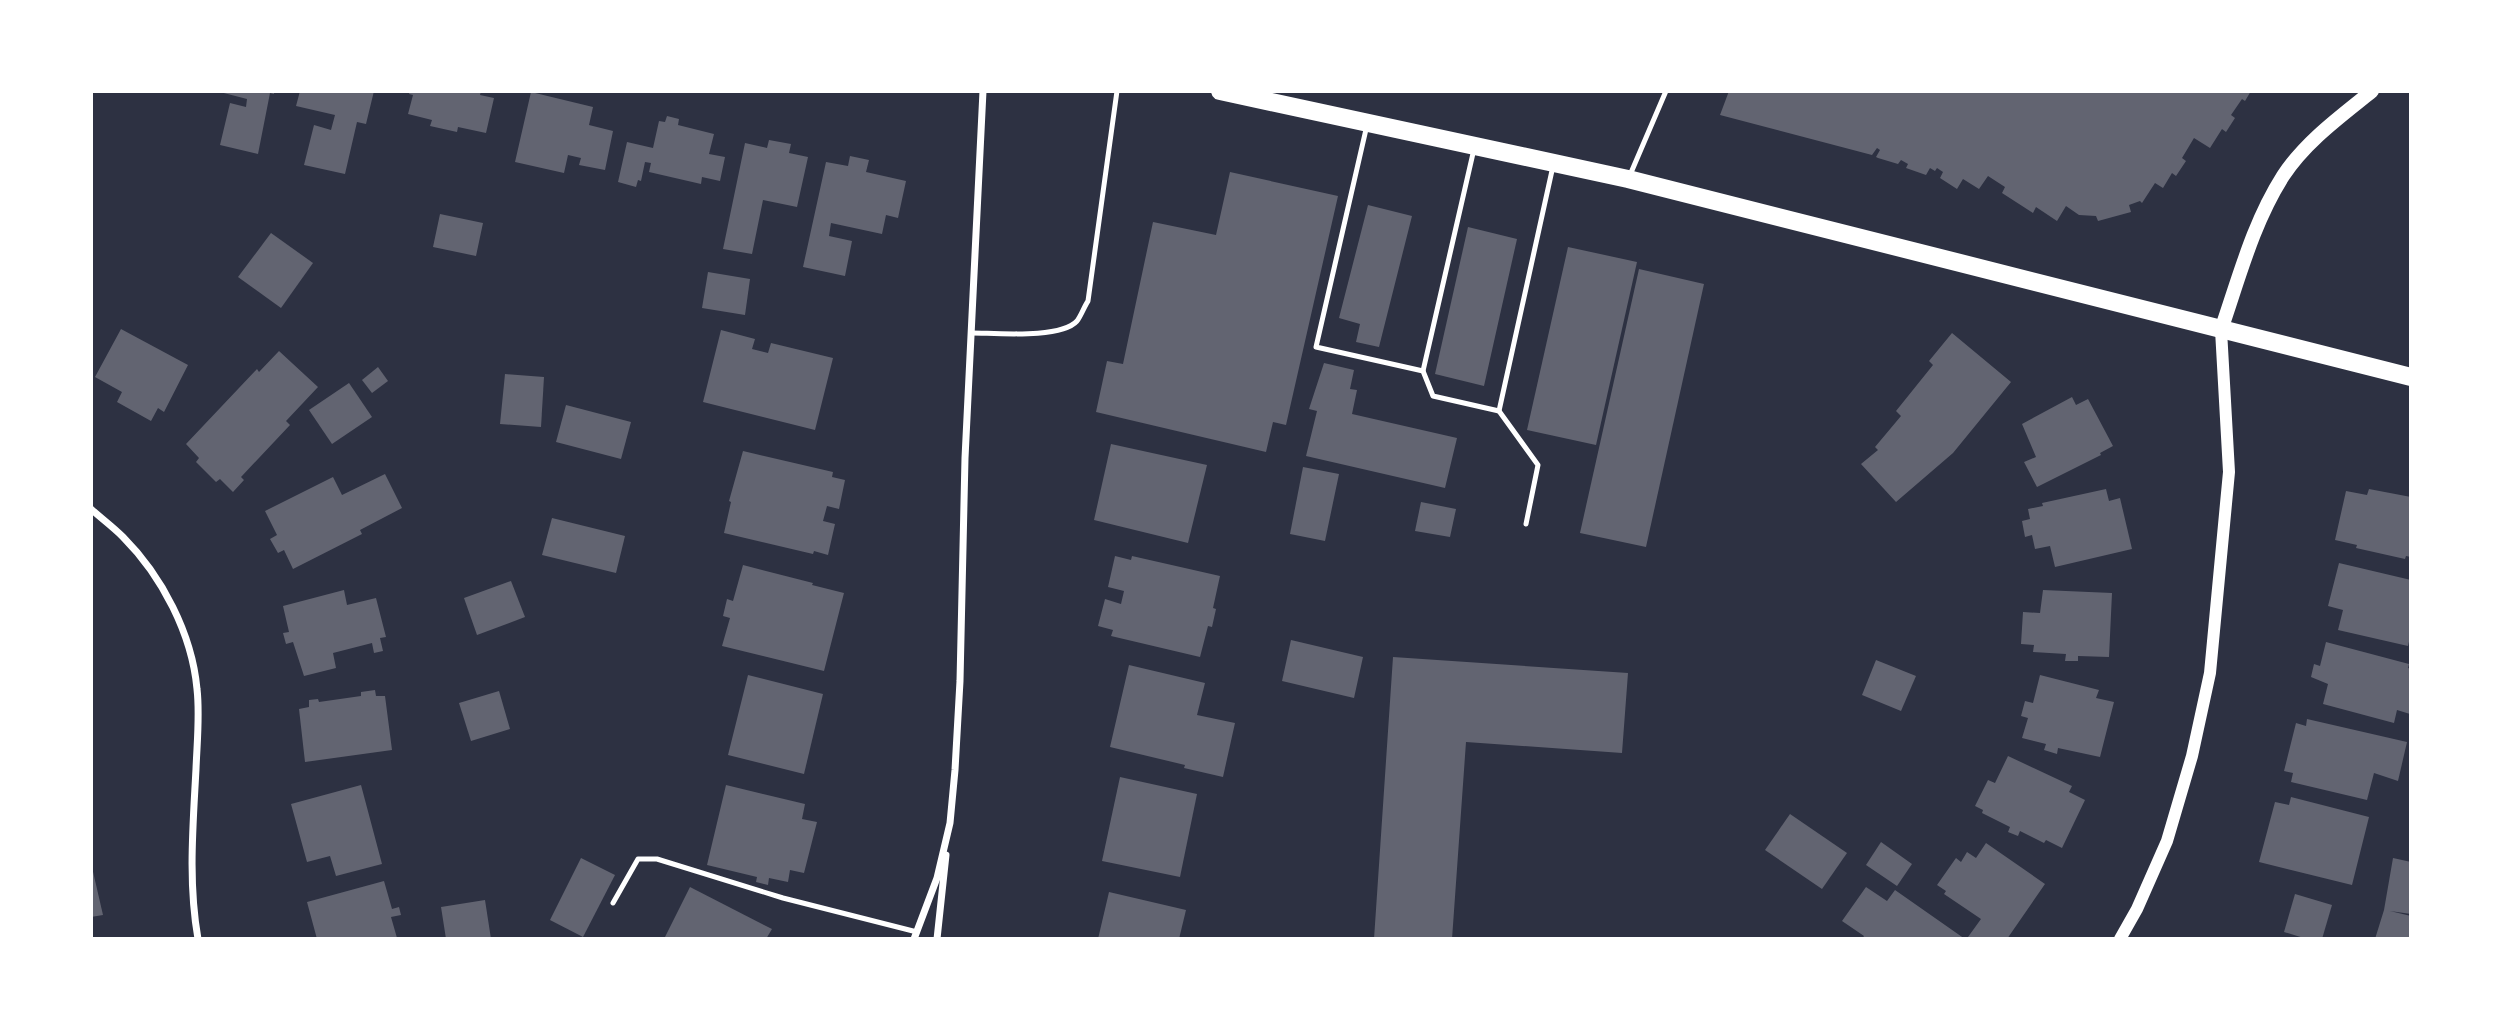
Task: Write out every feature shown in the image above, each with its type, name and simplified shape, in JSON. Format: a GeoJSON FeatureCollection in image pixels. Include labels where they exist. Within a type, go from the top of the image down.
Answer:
{"type":"FeatureCollection","features":[{"type":"Feature","properties":{"kind":"main road"},"geometry":{"type":"LineString","coordinates":[[1220,91],[1628,179],[2411,377]]}},
{"type":"Feature","properties":{"kind":"main road"},"geometry":{"type":"LineString","coordinates":[[2221,330],[2259,218],[2284,174],[2324,130],[2372,91]]}},
{"type":"Feature","properties":{"kind":"street"},"geometry":{"type":"LineString","coordinates":[[937,939],[950,823],[960,681],[965,458],[984,91]]}},
{"type":"Feature","properties":{"kind":"street"},"geometry":{"type":"LineString","coordinates":[[2120,939],[2137,909],[2166,841],[2192,756],[2210,673],[2229,472],[2221,330]]}},
{"type":"Feature","properties":{"kind":"street"},"geometry":{"type":"LineString","coordinates":[[91,509],[124,538],[153,574],[174,611],[191,654],[197,689],[197,740],[191,865],[192,905],[198,939]]}},
{"type":"Feature","properties":{"kind":"street"},"geometry":{"type":"LineString","coordinates":[[916,936],[936,878],[950,823]]}},
{"type":"Feature","properties":{"kind":"lane"},"geometry":{"type":"LineString","coordinates":[[972,333],[1059,330],[1076,322],[1088,301],[1117,91]]}},
{"type":"Feature","properties":{"kind":"lane"},"geometry":{"type":"LineString","coordinates":[[1628,179],[1666,91]]}},
{"type":"Feature","properties":{"kind":"lane"},"geometry":{"type":"LineString","coordinates":[[1368,122],[1316,347],[1423,371]]}},
{"type":"Feature","properties":{"kind":"lane"},"geometry":{"type":"LineString","coordinates":[[1474,145],[1423,371],[1433,396],[1499,411],[1538,465],[1526,524]]}},
{"type":"Feature","properties":{"kind":"lane"},"geometry":{"type":"LineString","coordinates":[[1499,411],[1554,163]]}},
{"type":"Feature","properties":{"kind":"lane"},"geometry":{"type":"LineString","coordinates":[[613,903],[638,859],[657,859],[916,936]]}},
{"type":"Feature","properties":{"kind":"building"},"geometry":{"type":"Polygon","coordinates":[[[216,91],[274,91],[274,94],[270,93],[258,154],[220,145],[230,103],[246,107],[247,99],[216,91]]]}},
{"type":"Feature","properties":{"kind":"building"},"geometry":{"type":"Polygon","coordinates":[[[300,91],[374,91],[366,124],[357,122],[345,174],[304,165],[314,125],[331,130],[335,115],[296,106],[300,91]]]}},
{"type":"Feature","properties":{"kind":"building"},"geometry":{"type":"Polygon","coordinates":[[[410,91],[481,91],[480,95],[494,98],[486,133],[458,127],[457,132],[430,126],[432,120],[408,114],[413,95],[409,94],[410,91]]]}},
{"type":"Feature","properties":{"kind":"building"},"geometry":{"type":"Polygon","coordinates":[[[1729,91],[2251,91],[2231,115],[2235,118],[2226,132],[2222,129],[2210,148],[2194,138],[2182,158],[2186,161],[2176,176],[2172,173],[2163,188],[2155,183],[2142,203],[2140,201],[2129,205],[2131,212],[2098,221],[2096,216],[2079,215],[2066,206],[2057,221],[2036,207],[2033,213],[2002,193],[2005,187],[1988,176],[1979,189],[1963,179],[1957,189],[1940,178],[1943,172],[1937,168],[1935,171],[1930,168],[1926,175],[1906,168],[1908,164],[1901,160],[1898,164],[1876,157],[1880,150],[1877,148],[1872,155],[1720,115],[1729,91]]]}},
{"type":"Feature","properties":{"kind":"building"},"geometry":{"type":"Polygon","coordinates":[[[531,92],[593,107],[589,125],[613,131],[605,170],[579,165],[581,158],[568,155],[564,173],[515,162],[531,92]]]}},
{"type":"Feature","properties":{"kind":"building"},"geometry":{"type":"Polygon","coordinates":[[[667,116],[679,119],[678,125],[714,134],[709,154],[725,157],[720,181],[702,177],[701,184],[649,172],[651,163],[645,162],[641,181],[638,180],[636,187],[618,182],[627,142],[653,148],[659,121],[665,122],[667,116]]]}},
{"type":"Feature","properties":{"kind":"building"},"geometry":{"type":"Polygon","coordinates":[[[769,140],[791,144],[789,153],[808,157],[797,207],[763,200],[752,254],[723,249],[745,143],[767,148],[769,140]]]}},
{"type":"Feature","properties":{"kind":"building"},"geometry":{"type":"Polygon","coordinates":[[[850,156],[869,160],[866,172],[906,181],[898,218],[886,215],[882,234],[831,223],[829,236],[852,241],[845,276],[803,267],[826,162],[848,166],[850,156]]]}},
{"type":"Feature","properties":{"kind":"building"},"geometry":{"type":"Polygon","coordinates":[[[1230,172],[1338,196],[1286,425],[1273,422],[1266,452],[1096,412],[1107,361],[1123,364],[1153,222],[1216,235],[1230,172]]]}},
{"type":"Feature","properties":{"kind":"building"},"geometry":{"type":"Polygon","coordinates":[[[1368,205],[1412,216],[1379,347],[1356,342],[1360,324],[1339,318],[1368,205]]]}},
{"type":"Feature","properties":{"kind":"building"},"geometry":{"type":"Polygon","coordinates":[[[440,214],[483,223],[476,256],[433,247],[440,214]]]}},
{"type":"Feature","properties":{"kind":"building"},"geometry":{"type":"Polygon","coordinates":[[[1468,227],[1517,239],[1484,386],[1435,374],[1468,227]]]}},
{"type":"Feature","properties":{"kind":"building"},"geometry":{"type":"Polygon","coordinates":[[[271,233],[313,263],[281,308],[238,277],[271,233]]]}},
{"type":"Feature","properties":{"kind":"building"},"geometry":{"type":"Polygon","coordinates":[[[1568,247],[1637,262],[1596,445],[1527,430],[1568,247]]]}},
{"type":"Feature","properties":{"kind":"building"},"geometry":{"type":"Polygon","coordinates":[[[1639,269],[1704,284],[1646,547],[1580,533],[1639,269]]]}},
{"type":"Feature","properties":{"kind":"building"},"geometry":{"type":"Polygon","coordinates":[[[708,272],[750,279],[745,315],[702,308],[708,272]]]}},
{"type":"Feature","properties":{"kind":"building"},"geometry":{"type":"Polygon","coordinates":[[[121,329],[188,365],[164,412],[158,408],[151,421],[117,402],[122,392],[95,377],[121,329]]]}},
{"type":"Feature","properties":{"kind":"building"},"geometry":{"type":"Polygon","coordinates":[[[721,330],[755,339],[752,349],[768,353],[771,343],[833,358],[815,430],[703,402],[721,330]]]}},
{"type":"Feature","properties":{"kind":"building"},"geometry":{"type":"Polygon","coordinates":[[[1952,333],[2011,382],[1953,453],[1896,502],[1861,464],[1878,450],[1875,447],[1901,416],[1896,411],[1933,365],[1929,361],[1952,333]]]}},
{"type":"Feature","properties":{"kind":"building"},"geometry":{"type":"Polygon","coordinates":[[[279,351],[318,387],[286,421],[290,425],[241,477],[244,480],[233,492],[220,479],[216,482],[196,462],[199,458],[186,444],[257,369],[259,372],[279,351]]]}},
{"type":"Feature","properties":{"kind":"building"},"geometry":{"type":"Polygon","coordinates":[[[1324,363],[1354,370],[1350,389],[1357,390],[1352,414],[1457,438],[1445,488],[1306,456],[1317,411],[1309,409],[1324,363]]]}},
{"type":"Feature","properties":{"kind":"building"},"geometry":{"type":"Polygon","coordinates":[[[378,367],[388,381],[372,393],[362,380],[378,367]]]}},
{"type":"Feature","properties":{"kind":"building"},"geometry":{"type":"Polygon","coordinates":[[[505,374],[544,377],[541,427],[500,424],[505,374]]]}},
{"type":"Feature","properties":{"kind":"building"},"geometry":{"type":"Polygon","coordinates":[[[349,383],[372,417],[332,444],[309,410],[349,383]]]}},
{"type":"Feature","properties":{"kind":"building"},"geometry":{"type":"Polygon","coordinates":[[[2072,397],[2076,405],[2088,399],[2113,446],[2100,453],[2101,455],[2037,487],[2024,462],[2036,457],[2022,424],[2072,397]]]}},
{"type":"Feature","properties":{"kind":"building"},"geometry":{"type":"Polygon","coordinates":[[[566,405],[631,422],[621,459],[556,442],[566,405]]]}},
{"type":"Feature","properties":{"kind":"building"},"geometry":{"type":"Polygon","coordinates":[[[1111,444],[1207,465],[1188,543],[1094,520],[1111,444]]]}},
{"type":"Feature","properties":{"kind":"building"},"geometry":{"type":"Polygon","coordinates":[[[743,451],[833,472],[832,477],[845,480],[839,509],[827,506],[823,521],[835,524],[828,555],[814,551],[813,554],[724,533],[731,502],[729,501],[743,451]]]}},
{"type":"Feature","properties":{"kind":"building"},"geometry":{"type":"Polygon","coordinates":[[[1303,467],[1339,474],[1325,541],[1290,534],[1303,467]]]}},
{"type":"Feature","properties":{"kind":"building"},"geometry":{"type":"Polygon","coordinates":[[[385,474],[402,508],[360,530],[362,534],[293,569],[284,550],[278,553],[270,539],[277,535],[265,511],[333,477],[342,495],[385,474]]]}},
{"type":"Feature","properties":{"kind":"building"},"geometry":{"type":"Polygon","coordinates":[[[2106,489],[2109,501],[2120,498],[2132,549],[2055,567],[2050,546],[2035,549],[2032,535],[2025,537],[2022,521],[2030,519],[2028,509],[2043,506],[2042,503],[2106,489]]]}},
{"type":"Feature","properties":{"kind":"building"},"geometry":{"type":"Polygon","coordinates":[[[2369,489],[2411,497],[2411,557],[2406,556],[2405,559],[2356,548],[2357,545],[2335,540],[2346,491],[2367,495],[2369,489]]]}},
{"type":"Feature","properties":{"kind":"building"},"geometry":{"type":"Polygon","coordinates":[[[1421,502],[1456,509],[1450,537],[1415,531],[1421,502]]]}},
{"type":"Feature","properties":{"kind":"building"},"geometry":{"type":"Polygon","coordinates":[[[552,518],[625,536],[616,573],[542,555],[552,518]]]}},
{"type":"Feature","properties":{"kind":"building"},"geometry":{"type":"Polygon","coordinates":[[[1115,556],[1131,560],[1132,556],[1220,576],[1212,627],[1208,626],[1200,657],[1111,636],[1113,630],[1098,626],[1105,599],[1121,604],[1124,591],[1108,587],[1115,556]]]}},
{"type":"Feature","properties":{"kind":"building"},"geometry":{"type":"Polygon","coordinates":[[[2339,563],[2411,580],[2411,633],[2408,646],[2338,630],[2343,610],[2328,606],[2339,563]]]}},
{"type":"Feature","properties":{"kind":"building"},"geometry":{"type":"Polygon","coordinates":[[[743,565],[844,593],[824,671],[722,646],[730,618],[723,616],[727,599],[733,601],[743,565]]]}},
{"type":"Feature","properties":{"kind":"building"},"geometry":{"type":"Polygon","coordinates":[[[511,581],[525,617],[477,635],[464,598],[511,581]]]}},
{"type":"Feature","properties":{"kind":"building"},"geometry":{"type":"Polygon","coordinates":[[[344,590],[347,605],[376,598],[386,637],[380,638],[383,651],[374,653],[372,643],[333,653],[336,668],[304,676],[293,642],[286,644],[283,633],[289,632],[283,606],[344,590]]]}},
{"type":"Feature","properties":{"kind":"building"},"geometry":{"type":"Polygon","coordinates":[[[2043,590],[2112,593],[2109,657],[2078,656],[2078,661],[2065,661],[2066,654],[2033,652],[2034,645],[2021,644],[2023,612],[2040,613],[2043,590]]]}},
{"type":"Feature","properties":{"kind":"building"},"geometry":{"type":"Polygon","coordinates":[[[1291,640],[1363,657],[1354,698],[1282,681],[1291,640]]]}},
{"type":"Feature","properties":{"kind":"building"},"geometry":{"type":"Polygon","coordinates":[[[2326,642],[2409,664],[2410,714],[2397,710],[2394,723],[2323,704],[2328,684],[2311,677],[2314,664],[2320,666],[2326,642]]]}},
{"type":"Feature","properties":{"kind":"building"},"geometry":{"type":"Polygon","coordinates":[[[1393,657],[1628,673],[1622,753],[1466,742],[1452,939],[1374,939],[1393,657]]]}},
{"type":"Feature","properties":{"kind":"building"},"geometry":{"type":"Polygon","coordinates":[[[1876,660],[1916,676],[1901,711],[1862,695],[1876,660]]]}},
{"type":"Feature","properties":{"kind":"building"},"geometry":{"type":"Polygon","coordinates":[[[1129,665],[1205,683],[1197,715],[1235,723],[1223,777],[1110,747],[1129,665]]]}},
{"type":"Feature","properties":{"kind":"building"},"geometry":{"type":"Polygon","coordinates":[[[748,675],[823,694],[804,774],[728,755],[748,675]]]}},
{"type":"Feature","properties":{"kind":"building"},"geometry":{"type":"Polygon","coordinates":[[[2040,675],[2099,690],[2096,698],[2114,702],[2100,757],[2058,748],[2057,754],[2044,750],[2046,744],[2022,738],[2028,718],[2021,716],[2025,701],[2033,703],[2040,675]]]}},
{"type":"Feature","properties":{"kind":"building"},"geometry":{"type":"Polygon","coordinates":[[[375,690],[376,696],[385,696],[392,750],[305,762],[299,709],[309,707],[309,700],[318,699],[319,702],[361,696],[361,692],[375,690]]]}},
{"type":"Feature","properties":{"kind":"building"},"geometry":{"type":"Polygon","coordinates":[[[499,691],[510,729],[471,741],[459,703],[499,691]]]}},
{"type":"Feature","properties":{"kind":"building"},"geometry":{"type":"Polygon","coordinates":[[[2307,719],[2407,742],[2398,781],[2374,773],[2367,800],[2291,782],[2293,773],[2284,771],[2296,723],[2306,726],[2307,719]]]}},
{"type":"Feature","properties":{"kind":"building"},"geometry":{"type":"Polygon","coordinates":[[[2008,756],[2072,786],[2069,792],[2085,800],[2062,848],[2046,840],[2044,843],[2020,831],[2018,836],[2008,832],[2010,827],[1982,813],[1983,810],[1975,806],[1988,780],[1995,783],[2008,756]]]}},
{"type":"Feature","properties":{"kind":"building"},"geometry":{"type":"Polygon","coordinates":[[[1120,777],[1197,794],[1180,877],[1102,861],[1120,777]]]}},
{"type":"Feature","properties":{"kind":"building"},"geometry":{"type":"Polygon","coordinates":[[[361,785],[382,864],[336,876],[330,856],[307,862],[291,804],[361,785]]]}},
{"type":"Feature","properties":{"kind":"building"},"geometry":{"type":"Polygon","coordinates":[[[726,785],[805,804],[802,819],[817,822],[804,873],[790,870],[788,882],[769,878],[768,885],[756,882],[757,877],[707,865],[726,785]]]}},
{"type":"Feature","properties":{"kind":"building"},"geometry":{"type":"Polygon","coordinates":[[[2291,797],[2369,817],[2352,885],[2259,862],[2275,802],[2289,805],[2291,797]]]}},
{"type":"Feature","properties":{"kind":"building"},"geometry":{"type":"Polygon","coordinates":[[[1790,814],[1847,853],[1822,889],[1765,850],[1790,814]]]}},
{"type":"Feature","properties":{"kind":"building"},"geometry":{"type":"Polygon","coordinates":[[[1881,842],[1912,864],[1897,886],[1866,865],[1881,842]]]}},
{"type":"Feature","properties":{"kind":"building"},"geometry":{"type":"Polygon","coordinates":[[[1986,843],[2045,884],[2007,939],[1968,937],[1981,919],[1944,894],[1946,891],[1937,885],[1956,858],[1961,862],[1967,852],[1976,858],[1986,843]]]}},
{"type":"Feature","properties":{"kind":"building"},"geometry":{"type":"Polygon","coordinates":[[[581,858],[615,875],[583,937],[550,920],[581,858]]]}},
{"type":"Feature","properties":{"kind":"building"},"geometry":{"type":"Polygon","coordinates":[[[2393,858],[2411,862],[2411,914],[2390,911],[2411,916],[2411,939],[2375,939],[2384,910],[2393,858]]]}},
{"type":"Feature","properties":{"kind":"building"},"geometry":{"type":"Polygon","coordinates":[[[91,863],[103,915],[91,917],[91,863]]]}},
{"type":"Feature","properties":{"kind":"building"},"geometry":{"type":"Polygon","coordinates":[[[384,881],[392,909],[399,907],[401,915],[391,917],[397,938],[317,939],[307,902],[384,881]]]}},
{"type":"Feature","properties":{"kind":"building"},"geometry":{"type":"Polygon","coordinates":[[[690,887],[772,929],[766,939],[664,939],[690,887]]]}},
{"type":"Feature","properties":{"kind":"building"},"geometry":{"type":"Polygon","coordinates":[[[1866,887],[1887,901],[1895,890],[1965,939],[1862,939],[1864,936],[1842,921],[1866,887]]]}},
{"type":"Feature","properties":{"kind":"building"},"geometry":{"type":"Polygon","coordinates":[[[1109,892],[1186,910],[1179,939],[1098,939],[1109,892]]]}},
{"type":"Feature","properties":{"kind":"building"},"geometry":{"type":"Polygon","coordinates":[[[2295,894],[2332,905],[2322,939],[2307,939],[2284,932],[2295,894]]]}},
{"type":"Feature","properties":{"kind":"building"},"geometry":{"type":"Polygon","coordinates":[[[485,900],[491,939],[446,939],[441,907],[485,900]]]}}]}
